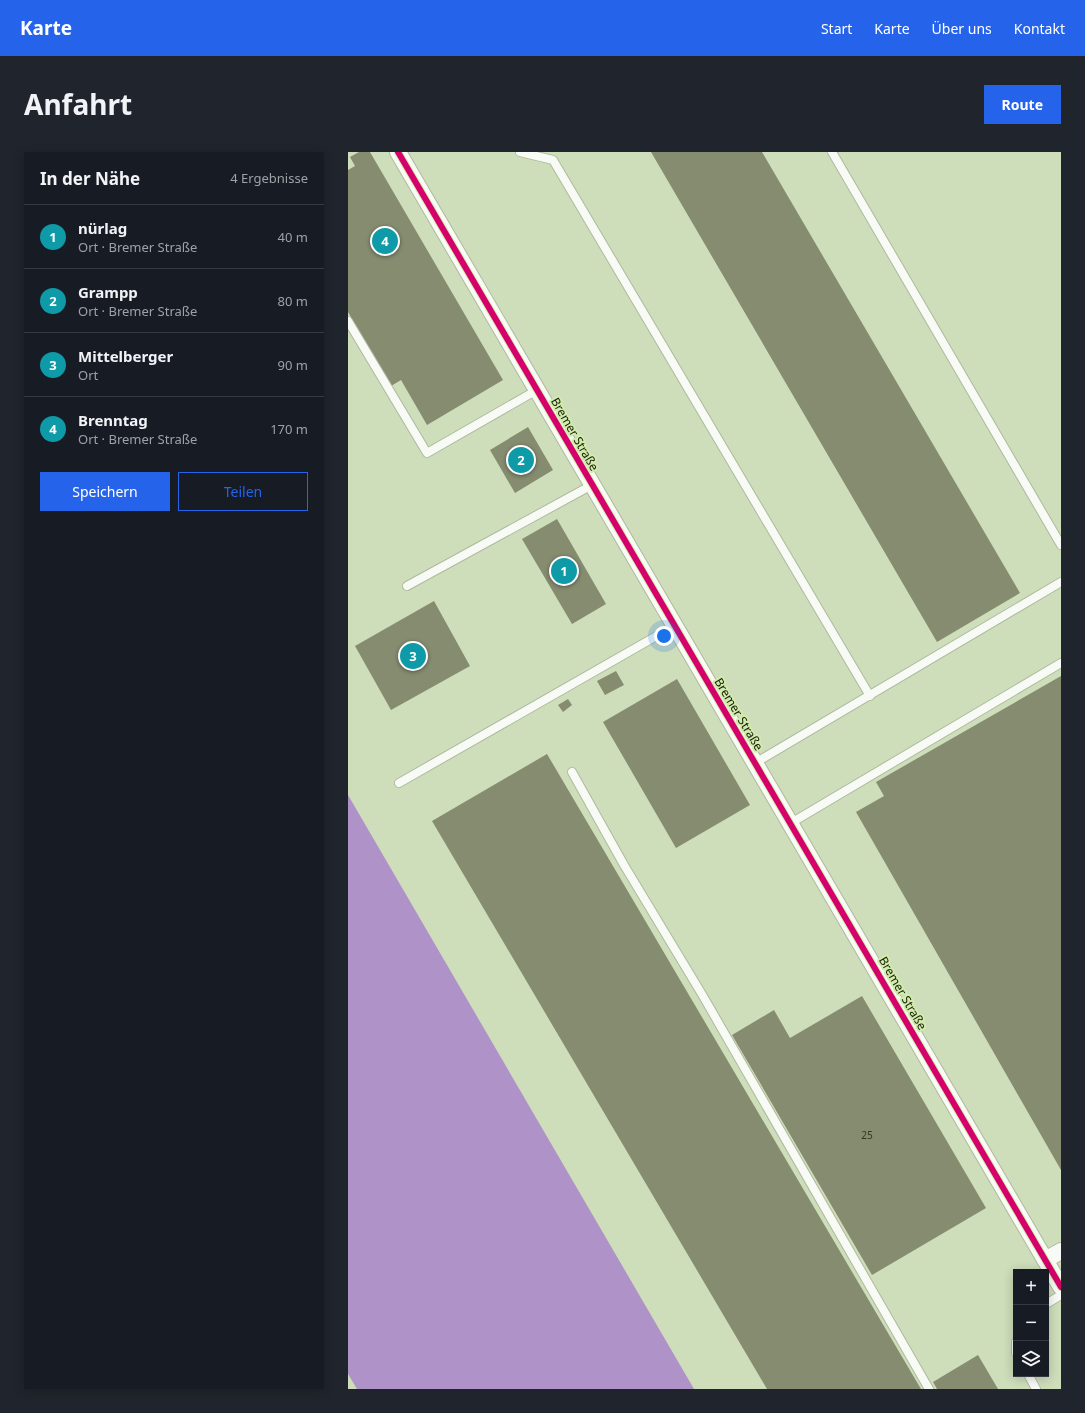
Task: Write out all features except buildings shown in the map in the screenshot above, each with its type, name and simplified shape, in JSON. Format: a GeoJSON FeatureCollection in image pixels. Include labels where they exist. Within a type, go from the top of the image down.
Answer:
{"type":"FeatureCollection","features":[{"type":"Feature","properties":{"kind":"street","name":"Bremer Straße"},"geometry":{"type":"LineString","coordinates":[[398,152],[1061,1287]]}},
{"type":"Feature","properties":{"kind":"street"},"geometry":{"type":"LineString","coordinates":[[1045,1260],[1061,1251]]}},
{"type":"Feature","properties":{"kind":"lane"},"geometry":{"type":"LineString","coordinates":[[520,152],[553,160],[870,696]]}},
{"type":"Feature","properties":{"kind":"lane"},"geometry":{"type":"LineString","coordinates":[[832,152],[1061,545]]}},
{"type":"Feature","properties":{"kind":"lane"},"geometry":{"type":"LineString","coordinates":[[348,321],[427,453],[537,390]]}},
{"type":"Feature","properties":{"kind":"lane"},"geometry":{"type":"LineString","coordinates":[[407,586],[592,484]]}},
{"type":"Feature","properties":{"kind":"lane"},"geometry":{"type":"LineString","coordinates":[[756,763],[1061,582]]}},
{"type":"Feature","properties":{"kind":"lane"},"geometry":{"type":"LineString","coordinates":[[399,783],[674,626]]}},
{"type":"Feature","properties":{"kind":"lane"},"geometry":{"type":"LineString","coordinates":[[791,823],[1061,663]]}},
{"type":"Feature","properties":{"kind":"lane"},"geometry":{"type":"LineString","coordinates":[[572,772],[624,865],[703,996],[929,1389]]}},
{"type":"Feature","properties":{"kind":"lane"},"geometry":{"type":"LineString","coordinates":[[1049,1302],[1061,1295]]}},
{"type":"Feature","properties":{"kind":"lane"},"geometry":{"type":"LineString","coordinates":[[1030,1377],[1036,1389]]}},
{"type":"Feature","properties":{"kind":"shaded area"},"geometry":{"type":"Polygon","coordinates":[[[348,795],[694,1389],[357,1389],[348,1374],[348,795]]]}},
{"type":"Feature","properties":{"kind":"cycle path"},"geometry":{"type":"LineString","coordinates":[[398,152],[1061,1287]]}},
{"type":"Feature","properties":{"kind":"place","name":"Brenntag"},"geometry":{"type":"Point","coordinates":[385,241]}},
{"type":"Feature","properties":{"kind":"place","name":"Grampp"},"geometry":{"type":"Point","coordinates":[521,460]}},
{"type":"Feature","properties":{"kind":"place","name":"nürlag"},"geometry":{"type":"Point","coordinates":[564,571]}},
{"type":"Feature","properties":{"kind":"place","name":"Mittelberger"},"geometry":{"type":"Point","coordinates":[413,656]}}]}
